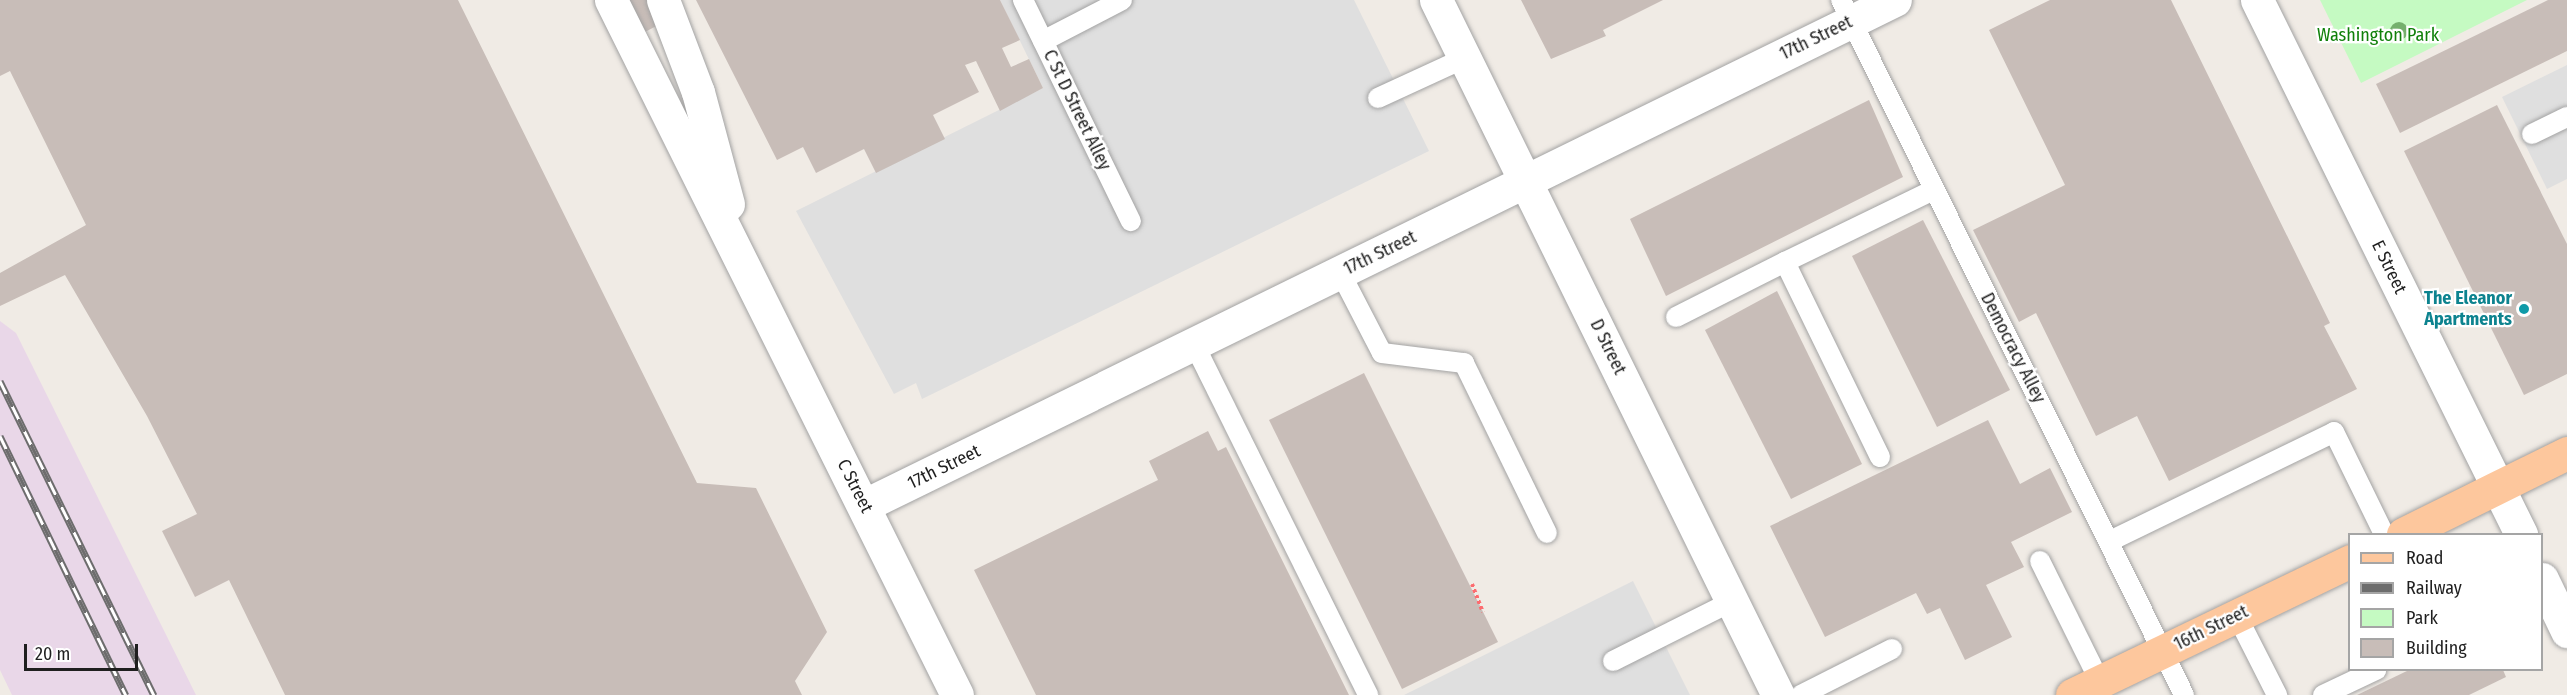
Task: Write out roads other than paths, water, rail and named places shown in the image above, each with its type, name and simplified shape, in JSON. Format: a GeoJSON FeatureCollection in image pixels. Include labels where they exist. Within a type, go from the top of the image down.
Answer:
{"type":"FeatureCollection","features":[{"type":"Feature","properties":{"kind":"main road"},"geometry":{"type":"LineString","coordinates":[[2405,533],[2567,453]]}},
{"type":"Feature","properties":{"kind":"main road","name":"16th Street"},"geometry":{"type":"LineString","coordinates":[[2086,688],[2348,561]]}},
{"type":"Feature","properties":{"kind":"street","name":"C Street"},"geometry":{"type":"LineString","coordinates":[[611,0],[748,278],[865,505],[957,695]]}},
{"type":"Feature","properties":{"kind":"street","name":"C Street"},"geometry":{"type":"LineString","coordinates":[[663,0],[698,92],[748,278]]}},
{"type":"Feature","properties":{"kind":"street","name":"D Street"},"geometry":{"type":"LineString","coordinates":[[1436,0],[1527,180],[1778,695]]}},
{"type":"Feature","properties":{"kind":"street","name":"17th Street"},"geometry":{"type":"LineString","coordinates":[[865,505],[1527,180],[1846,11],[1895,0]]}},
{"type":"Feature","properties":{"kind":"street","name":"E Street"},"geometry":{"type":"LineString","coordinates":[[2257,0],[2521,533]]}},
{"type":"Feature","properties":{"kind":"street"},"geometry":{"type":"LineString","coordinates":[[2543,585],[2567,631]]}},
{"type":"Feature","properties":{"kind":"lane","name":"C St D Street Alley"},"geometry":{"type":"LineString","coordinates":[[1023,0],[1131,220]]}},
{"type":"Feature","properties":{"kind":"lane"},"geometry":{"type":"LineString","coordinates":[[1043,41],[1122,0]]}},
{"type":"Feature","properties":{"kind":"lane","name":"Democracy Alley"},"geometry":{"type":"LineString","coordinates":[[1846,11],[2110,541],[2184,695]]}},
{"type":"Feature","properties":{"kind":"lane"},"geometry":{"type":"LineString","coordinates":[[1378,98],[1465,58]]}},
{"type":"Feature","properties":{"kind":"lane"},"geometry":{"type":"LineString","coordinates":[[2532,134],[2567,117]]}},
{"type":"Feature","properties":{"kind":"lane"},"geometry":{"type":"LineString","coordinates":[[1676,317],[1933,189]]}},
{"type":"Feature","properties":{"kind":"lane"},"geometry":{"type":"LineString","coordinates":[[1785,262],[1880,457]]}},
{"type":"Feature","properties":{"kind":"lane"},"geometry":{"type":"LineString","coordinates":[[1341,272],[1382,353],[1464,363],[1547,533]]}},
{"type":"Feature","properties":{"kind":"lane"},"geometry":{"type":"LineString","coordinates":[[1194,344],[1368,695]]}},
{"type":"Feature","properties":{"kind":"lane"},"geometry":{"type":"LineString","coordinates":[[2110,541],[2334,432],[2384,533]]}},
{"type":"Feature","properties":{"kind":"lane"},"geometry":{"type":"LineString","coordinates":[[2040,561],[2086,688]]}},
{"type":"Feature","properties":{"kind":"lane"},"geometry":{"type":"LineString","coordinates":[[1613,661],[1731,602]]}},
{"type":"Feature","properties":{"kind":"lane"},"geometry":{"type":"LineString","coordinates":[[2237,616],[2277,695]]}},
{"type":"Feature","properties":{"kind":"lane"},"geometry":{"type":"LineString","coordinates":[[1802,695],[1892,649]]}},
{"type":"Feature","properties":{"kind":"lane"},"geometry":{"type":"LineString","coordinates":[[2323,695],[2372,671]]}},
{"type":"Feature","properties":{"kind":"railway"},"geometry":{"type":"LineString","coordinates":[[0,381],[154,695]]}},
{"type":"Feature","properties":{"kind":"railway"},"geometry":{"type":"LineString","coordinates":[[0,436],[126,695]]}},
{"type":"Feature","properties":{"kind":"place","name":"The Eleanor Apartments"},"geometry":{"type":"Point","coordinates":[2524,309]}},
{"type":"Feature","properties":{"kind":"park label","name":"Washington Park"},"geometry":{"type":"Point","coordinates":[2378,35]}}]}
